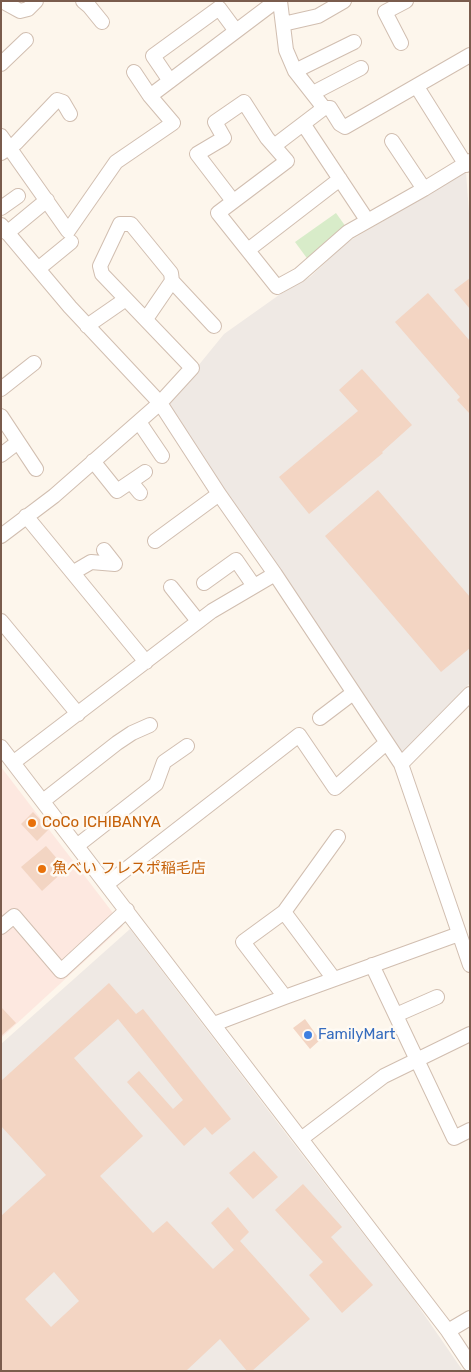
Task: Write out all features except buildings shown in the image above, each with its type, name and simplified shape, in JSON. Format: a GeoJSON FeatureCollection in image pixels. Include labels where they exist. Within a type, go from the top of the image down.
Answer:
{"type":"FeatureCollection","features":[{"type":"Feature","properties":{"kind":"street"},"geometry":{"type":"LineString","coordinates":[[2,1],[20,11],[28,9],[36,1]]}},
{"type":"Feature","properties":{"kind":"street"},"geometry":{"type":"LineString","coordinates":[[82,1],[89,6],[102,22]]}},
{"type":"Feature","properties":{"kind":"street"},"geometry":{"type":"LineString","coordinates":[[150,96],[276,1]]}},
{"type":"Feature","properties":{"kind":"street"},"geometry":{"type":"LineString","coordinates":[[280,1],[286,50],[295,71],[324,108]]}},
{"type":"Feature","properties":{"kind":"street"},"geometry":{"type":"LineString","coordinates":[[283,24],[318,16],[344,1]]}},
{"type":"Feature","properties":{"kind":"street"},"geometry":{"type":"LineString","coordinates":[[401,43],[385,12],[406,1]]}},
{"type":"Feature","properties":{"kind":"street"},"geometry":{"type":"LineString","coordinates":[[170,80],[153,56],[219,8],[236,31]]}},
{"type":"Feature","properties":{"kind":"street"},"geometry":{"type":"LineString","coordinates":[[1,64],[26,40]]}},
{"type":"Feature","properties":{"kind":"street"},"geometry":{"type":"LineString","coordinates":[[295,71],[354,42]]}},
{"type":"Feature","properties":{"kind":"street"},"geometry":{"type":"LineString","coordinates":[[274,146],[324,108],[330,108],[344,127],[470,55]]}},
{"type":"Feature","properties":{"kind":"street"},"geometry":{"type":"LineString","coordinates":[[313,93],[361,68]]}},
{"type":"Feature","properties":{"kind":"street"},"geometry":{"type":"LineString","coordinates":[[70,114],[63,102],[57,100],[16,143],[4,145],[47,200],[68,231],[116,162],[173,123],[150,96],[134,72]]}},
{"type":"Feature","properties":{"kind":"street"},"geometry":{"type":"LineString","coordinates":[[233,201],[197,154],[224,138],[215,122],[244,102],[267,138],[287,161],[218,214],[277,287],[299,275],[348,232],[468,163],[417,87]]}},
{"type":"Feature","properties":{"kind":"street"},"geometry":{"type":"LineString","coordinates":[[304,124],[367,220]]}},
{"type":"Feature","properties":{"kind":"street"},"geometry":{"type":"LineString","coordinates":[[392,141],[424,189]]}},
{"type":"Feature","properties":{"kind":"street"},"geometry":{"type":"LineString","coordinates":[[248,250],[340,179]]}},
{"type":"Feature","properties":{"kind":"street"},"geometry":{"type":"LineString","coordinates":[[1,208],[18,196]]}},
{"type":"Feature","properties":{"kind":"street"},"geometry":{"type":"LineString","coordinates":[[47,200],[4,229],[87,326],[160,404],[401,764],[470,965]]}},
{"type":"Feature","properties":{"kind":"street"},"geometry":{"type":"LineString","coordinates":[[1,536],[54,496],[160,404],[192,368],[102,274],[100,266],[120,224],[131,224],[171,273],[172,281],[214,326]]}},
{"type":"Feature","properties":{"kind":"street"},"geometry":{"type":"LineString","coordinates":[[38,268],[71,242]]}},
{"type":"Feature","properties":{"kind":"street"},"geometry":{"type":"LineString","coordinates":[[146,319],[172,281]]}},
{"type":"Feature","properties":{"kind":"street"},"geometry":{"type":"LineString","coordinates":[[87,326],[126,299]]}},
{"type":"Feature","properties":{"kind":"street"},"geometry":{"type":"LineString","coordinates":[[1,389],[34,363]]}},
{"type":"Feature","properties":{"kind":"street"},"geometry":{"type":"LineString","coordinates":[[1,416],[36,469]]}},
{"type":"Feature","properties":{"kind":"street"},"geometry":{"type":"LineString","coordinates":[[139,422],[162,456]]}},
{"type":"Feature","properties":{"kind":"street"},"geometry":{"type":"LineString","coordinates":[[1,455],[18,442]]}},
{"type":"Feature","properties":{"kind":"street"},"geometry":{"type":"LineString","coordinates":[[93,461],[117,492],[145,472]]}},
{"type":"Feature","properties":{"kind":"street"},"geometry":{"type":"LineString","coordinates":[[131,482],[140,493]]}},
{"type":"Feature","properties":{"kind":"street"},"geometry":{"type":"LineString","coordinates":[[155,541],[219,494]]}},
{"type":"Feature","properties":{"kind":"street"},"geometry":{"type":"LineString","coordinates":[[26,516],[74,572],[146,662]]}},
{"type":"Feature","properties":{"kind":"street"},"geometry":{"type":"LineString","coordinates":[[74,572],[91,562],[116,564],[104,550]]}},
{"type":"Feature","properties":{"kind":"street"},"geometry":{"type":"LineString","coordinates":[[204,583],[236,560],[254,586]]}},
{"type":"Feature","properties":{"kind":"street"},"geometry":{"type":"LineString","coordinates":[[14,762],[198,621],[275,574]]}},
{"type":"Feature","properties":{"kind":"street"},"geometry":{"type":"LineString","coordinates":[[171,587],[198,621]]}},
{"type":"Feature","properties":{"kind":"street"},"geometry":{"type":"LineString","coordinates":[[1,621],[78,714]]}},
{"type":"Feature","properties":{"kind":"street"},"geometry":{"type":"LineString","coordinates":[[320,718],[353,693]]}},
{"type":"Feature","properties":{"kind":"street"},"geometry":{"type":"LineString","coordinates":[[401,764],[470,694]]}},
{"type":"Feature","properties":{"kind":"street"},"geometry":{"type":"LineString","coordinates":[[43,801],[117,742],[150,725]]}},
{"type":"Feature","properties":{"kind":"street"},"geometry":{"type":"LineString","coordinates":[[107,884],[299,735],[335,788],[386,744]]}},
{"type":"Feature","properties":{"kind":"street"},"geometry":{"type":"LineString","coordinates":[[78,845],[156,784],[164,762],[187,746]]}},
{"type":"Feature","properties":{"kind":"street"},"geometry":{"type":"LineString","coordinates":[[1,747],[78,845],[448,1331],[470,1364]]}},
{"type":"Feature","properties":{"kind":"street"},"geometry":{"type":"LineString","coordinates":[[285,997],[243,942],[284,912],[338,837]]}},
{"type":"Feature","properties":{"kind":"street"},"geometry":{"type":"LineString","coordinates":[[1,927],[14,916],[61,971],[127,910]]}},
{"type":"Feature","properties":{"kind":"street"},"geometry":{"type":"LineString","coordinates":[[284,912],[334,979]]}},
{"type":"Feature","properties":{"kind":"street"},"geometry":{"type":"LineString","coordinates":[[214,1024],[459,934]]}},
{"type":"Feature","properties":{"kind":"street"},"geometry":{"type":"LineString","coordinates":[[372,965],[454,1138],[470,1130]]}},
{"type":"Feature","properties":{"kind":"street"},"geometry":{"type":"LineString","coordinates":[[396,1015],[437,997]]}},
{"type":"Feature","properties":{"kind":"street"},"geometry":{"type":"LineString","coordinates":[[301,1139],[384,1076],[470,1034]]}},
{"type":"Feature","properties":{"kind":"street"},"geometry":{"type":"LineString","coordinates":[[448,1331],[470,1318]]}},
{"type":"Feature","properties":{"kind":"shaded area"},"geometry":{"type":"Polygon","coordinates":[[[466,172],[470,226],[470,683],[403,754],[167,404],[224,334],[279,295],[310,277],[346,243],[466,172]]]}},
{"type":"Feature","properties":{"kind":"shaded area"},"geometry":{"type":"Polygon","coordinates":[[[1,767],[123,926],[1,1038],[1,767]]]}},
{"type":"Feature","properties":{"kind":"shaded area"},"geometry":{"type":"Polygon","coordinates":[[[130,929],[412,1297],[463,1371],[1,1371],[1,1044],[130,929]]]}},
{"type":"Feature","properties":{"kind":"green space"},"geometry":{"type":"Polygon","coordinates":[[[336,213],[346,227],[309,261],[295,242],[336,213]]]}},
{"type":"Feature","properties":{"kind":"place","name":"CoCo ICHIBANYA"},"geometry":{"type":"Point","coordinates":[32,823]}},
{"type":"Feature","properties":{"kind":"place","name":"魚べい フレスポ稲毛店"},"geometry":{"type":"Point","coordinates":[42,869]}},
{"type":"Feature","properties":{"kind":"place","name":"FamilyMart"},"geometry":{"type":"Point","coordinates":[308,1035]}}]}
